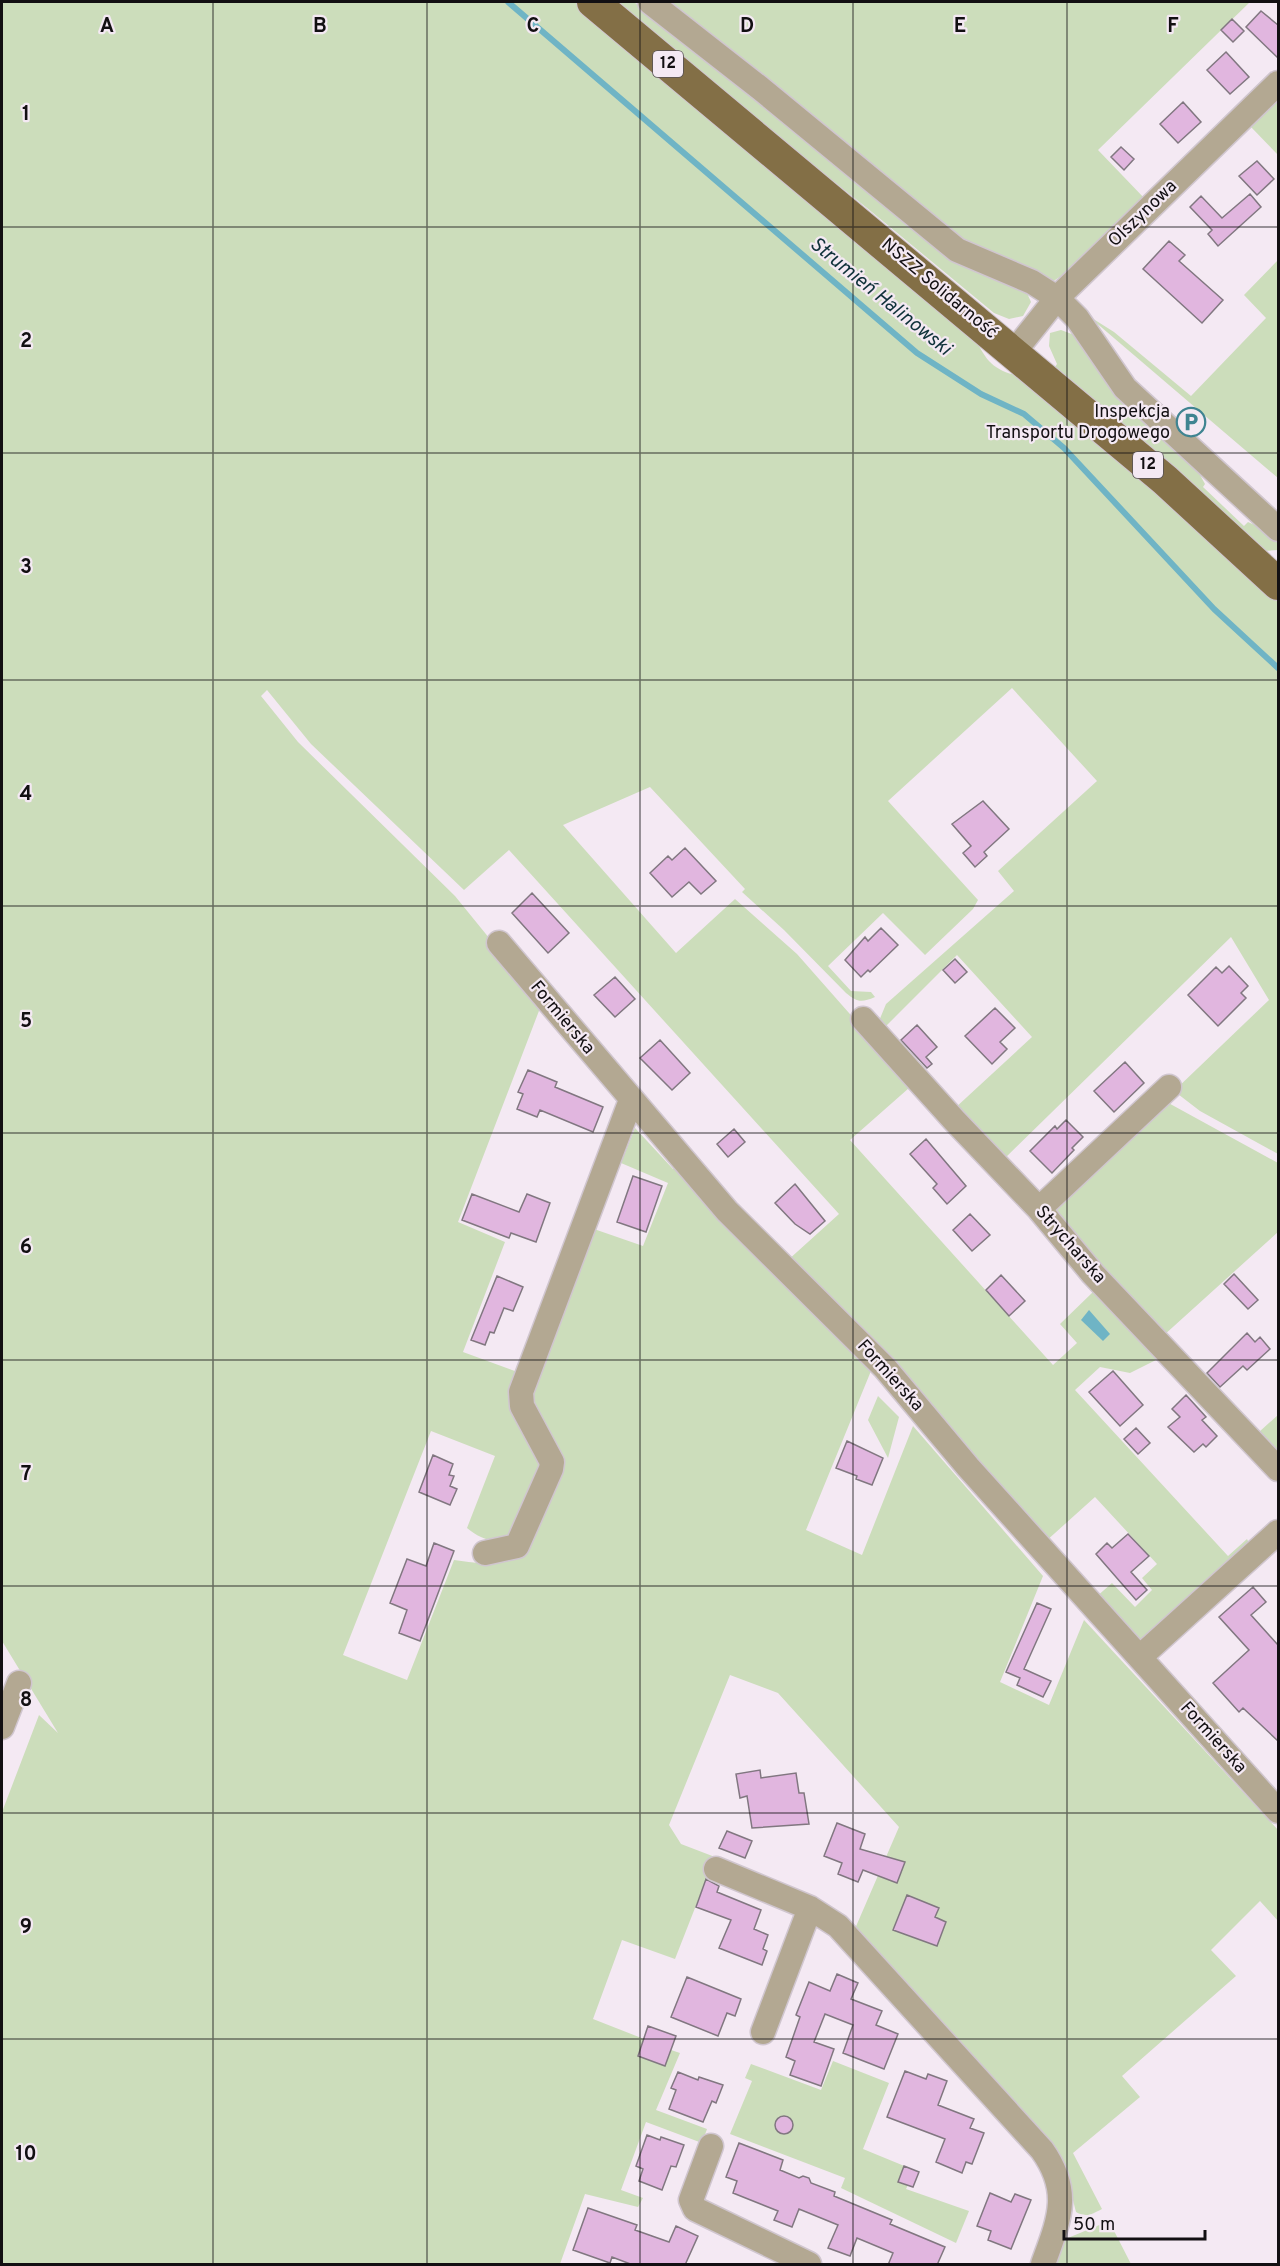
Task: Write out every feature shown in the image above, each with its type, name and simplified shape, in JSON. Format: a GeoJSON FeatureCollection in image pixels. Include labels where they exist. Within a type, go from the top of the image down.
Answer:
{"type":"FeatureCollection","features":[{"type":"Feature","properties":{"kind":"main road","name":"NSZZ Solidarność"},"geometry":{"type":"LineString","coordinates":[[593,2],[1014,352],[1276,576]]}},
{"type":"Feature","properties":{"kind":"street"},"geometry":{"type":"LineString","coordinates":[[650,2],[760,88],[957,250],[1032,282],[1057,298],[1077,318],[1125,388],[1278,529]]}},
{"type":"Feature","properties":{"kind":"street","name":"Olszynowa"},"geometry":{"type":"LineString","coordinates":[[1014,352],[1057,298],[1278,83]]}},
{"type":"Feature","properties":{"kind":"street","name":"Formierska"},"geometry":{"type":"LineString","coordinates":[[499,943],[726,1211],[885,1368],[968,1467],[1278,1811]]}},
{"type":"Feature","properties":{"kind":"street","name":"Strycharska"},"geometry":{"type":"LineString","coordinates":[[863,1019],[954,1120],[1039,1209],[1093,1274],[1278,1469]]}},
{"type":"Feature","properties":{"kind":"street"},"geometry":{"type":"LineString","coordinates":[[1039,1209],[1169,1087]]}},
{"type":"Feature","properties":{"kind":"street"},"geometry":{"type":"LineString","coordinates":[[485,1553],[517,1546],[550,1469],[552,1462],[522,1406],[523,1384],[537,1353],[631,1100]]}},
{"type":"Feature","properties":{"kind":"street"},"geometry":{"type":"LineString","coordinates":[[1140,1657],[1278,1532]]}},
{"type":"Feature","properties":{"kind":"street"},"geometry":{"type":"LineString","coordinates":[[2,1727],[19,1683]]}},
{"type":"Feature","properties":{"kind":"street"},"geometry":{"type":"LineString","coordinates":[[717,1869],[810,1908],[838,1926],[1042,2150],[1052,2164],[1061,2193],[1058,2223],[1042,2265]]}},
{"type":"Feature","properties":{"kind":"street"},"geometry":{"type":"LineString","coordinates":[[763,2032],[810,1908]]}},
{"type":"Feature","properties":{"kind":"street"},"geometry":{"type":"LineString","coordinates":[[711,2146],[691,2200],[695,2209],[809,2265]]}},
{"type":"Feature","properties":{"kind":"green space"},"geometry":{"type":"Polygon","coordinates":[[[2,2],[576,2],[975,338],[992,364],[1020,376],[1173,505],[1278,602],[1278,1154],[1200,1111],[1174,1091],[1269,1000],[1231,937],[1002,1161],[954,1109],[1032,1037],[957,955],[882,1030],[879,1021],[886,1004],[1014,891],[998,871],[1097,781],[1012,688],[888,801],[978,900],[973,909],[925,955],[883,913],[828,966],[851,991],[871,992],[875,997],[866,1000],[856,1000],[846,993],[784,930],[742,892],[745,889],[650,787],[563,825],[676,953],[735,899],[797,954],[864,1030],[883,1060],[909,1088],[850,1140],[1053,1365],[1077,1343],[1060,1324],[1094,1291],[1158,1359],[1130,1373],[1100,1367],[1075,1390],[1228,1556],[1247,1539],[1251,1547],[1138,1645],[1095,1598],[1112,1583],[1135,1607],[1152,1590],[1142,1578],[1157,1564],[1095,1497],[1045,1542],[880,1353],[787,1261],[839,1214],[509,850],[464,890],[311,744],[267,690],[261,696],[298,742],[455,896],[542,1003],[458,1222],[505,1242],[463,1352],[520,1373],[512,1393],[516,1408],[544,1461],[517,1534],[504,1540],[485,1539],[467,1528],[495,1456],[431,1431],[343,1655],[407,1680],[454,1560],[482,1563],[500,1561],[525,1547],[549,1493],[557,1464],[555,1454],[529,1406],[528,1386],[594,1229],[643,1246],[668,1183],[621,1163],[635,1128],[673,1169],[678,1166],[775,1270],[873,1366],[806,1530],[862,1555],[913,1426],[1043,1576],[1000,1682],[1049,1705],[1084,1620],[1278,1830],[1278,1921],[1260,1901],[1211,1950],[1236,1976],[1122,2076],[1140,2097],[1073,2153],[1102,2209],[1089,2215],[1076,2212],[1065,2169],[1053,2150],[854,1931],[899,1827],[778,1693],[730,1675],[669,1825],[681,1844],[715,1857],[675,1959],[622,1940],[593,2019],[644,2039],[638,2056],[665,2066],[671,2050],[680,2053],[656,2110],[707,2129],[702,2143],[646,2122],[621,2190],[643,2198],[638,2207],[585,2194],[560,2264],[2,2264],[2,1812],[39,1715],[58,1733],[2,1641],[2,2]]]}},
{"type":"Feature","properties":{"kind":"green space"},"geometry":{"type":"Polygon","coordinates":[[[608,2],[634,2],[676,36],[1027,293],[1031,302],[1023,316],[1009,319],[994,313],[867,208],[608,2]]]}},
{"type":"Feature","properties":{"kind":"green space"},"geometry":{"type":"Polygon","coordinates":[[[660,2],[1250,2],[1098,150],[1146,200],[1072,269],[1052,282],[966,246],[660,2]]]}},
{"type":"Feature","properties":{"kind":"green space"},"geometry":{"type":"Polygon","coordinates":[[[1278,100],[1278,155],[1251,127],[1278,100]]]}},
{"type":"Feature","properties":{"kind":"green space"},"geometry":{"type":"Polygon","coordinates":[[[1278,260],[1278,478],[1087,315],[1114,332],[1191,396],[1266,318],[1244,295],[1278,260]]]}},
{"type":"Feature","properties":{"kind":"green space"},"geometry":{"type":"Polygon","coordinates":[[[1061,330],[1077,336],[1111,389],[1194,464],[1205,484],[1203,487],[1244,526],[1248,522],[1270,532],[1278,542],[1278,550],[1264,551],[1177,469],[1055,367],[1057,364],[1049,346],[1050,333],[1061,330]]]}},
{"type":"Feature","properties":{"kind":"green space"},"geometry":{"type":"Polygon","coordinates":[[[1163,1100],[1278,1163],[1278,1232],[1163,1336],[1060,1223],[1054,1208],[1163,1100]]]}},
{"type":"Feature","properties":{"kind":"green space"},"geometry":{"type":"Polygon","coordinates":[[[878,1396],[899,1417],[888,1458],[868,1420],[878,1396]]]}},
{"type":"Feature","properties":{"kind":"green space"},"geometry":{"type":"Polygon","coordinates":[[[1278,1415],[1278,1454],[1259,1432],[1278,1415]]]}},
{"type":"Feature","properties":{"kind":"green space"},"geometry":{"type":"Polygon","coordinates":[[[833,2061],[889,2083],[863,2149],[919,2172],[913,2187],[908,2185],[906,2189],[969,2211],[956,2243],[841,2188],[845,2178],[730,2134],[752,2081],[745,2078],[751,2064],[821,2090],[833,2061]]]}},
{"type":"Feature","properties":{"kind":"green space"},"geometry":{"type":"Polygon","coordinates":[[[1109,2221],[1131,2264],[1053,2264],[1063,2240],[1109,2221]]]}},
{"type":"Feature","properties":{"kind":"water"},"geometry":{"type":"Polygon","coordinates":[[[1089,1310],[1110,1334],[1103,1341],[1081,1320],[1089,1310]]]}},
{"type":"Feature","properties":{"kind":"building"},"geometry":{"type":"Polygon","coordinates":[[[1261,11],[1278,25],[1278,58],[1246,27],[1261,11]]]}},
{"type":"Feature","properties":{"kind":"building"},"geometry":{"type":"Polygon","coordinates":[[[1232,19],[1244,31],[1233,42],[1221,30],[1232,19]]]}},
{"type":"Feature","properties":{"kind":"building"},"geometry":{"type":"Polygon","coordinates":[[[1226,52],[1249,77],[1230,94],[1207,70],[1226,52]]]}},
{"type":"Feature","properties":{"kind":"building"},"geometry":{"type":"Polygon","coordinates":[[[1183,102],[1201,122],[1178,143],[1160,124],[1183,102]]]}},
{"type":"Feature","properties":{"kind":"building"},"geometry":{"type":"Polygon","coordinates":[[[1121,147],[1134,159],[1124,170],[1111,157],[1121,147]]]}},
{"type":"Feature","properties":{"kind":"building"},"geometry":{"type":"Polygon","coordinates":[[[1257,161],[1274,179],[1257,195],[1239,176],[1257,161]]]}},
{"type":"Feature","properties":{"kind":"building"},"geometry":{"type":"Polygon","coordinates":[[[1250,194],[1261,207],[1218,246],[1208,234],[1212,230],[1190,207],[1201,196],[1222,218],[1250,194]]]}},
{"type":"Feature","properties":{"kind":"building"},"geometry":{"type":"Polygon","coordinates":[[[1169,241],[1185,255],[1179,261],[1223,300],[1202,323],[1143,269],[1169,241]]]}},
{"type":"Feature","properties":{"kind":"building"},"geometry":{"type":"Polygon","coordinates":[[[983,801],[1009,829],[984,852],[987,856],[975,867],[963,853],[971,846],[952,824],[983,801]]]}},
{"type":"Feature","properties":{"kind":"building"},"geometry":{"type":"Polygon","coordinates":[[[685,848],[716,881],[701,894],[689,882],[672,897],[650,873],[668,856],[672,860],[685,848]]]}},
{"type":"Feature","properties":{"kind":"building"},"geometry":{"type":"Polygon","coordinates":[[[532,893],[569,933],[548,953],[512,913],[532,893]]]}},
{"type":"Feature","properties":{"kind":"building"},"geometry":{"type":"Polygon","coordinates":[[[881,928],[898,945],[870,972],[868,970],[861,977],[845,960],[865,937],[868,941],[881,928]]]}},
{"type":"Feature","properties":{"kind":"building"},"geometry":{"type":"Polygon","coordinates":[[[955,959],[967,972],[955,983],[943,970],[955,959]]]}},
{"type":"Feature","properties":{"kind":"building"},"geometry":{"type":"Polygon","coordinates":[[[1229,966],[1248,986],[1241,993],[1246,998],[1218,1026],[1188,995],[1216,967],[1222,973],[1229,966]]]}},
{"type":"Feature","properties":{"kind":"building"},"geometry":{"type":"Polygon","coordinates":[[[615,977],[635,999],[615,1017],[594,995],[615,977]]]}},
{"type":"Feature","properties":{"kind":"building"},"geometry":{"type":"Polygon","coordinates":[[[995,1008],[1015,1028],[1000,1042],[1007,1049],[992,1064],[965,1036],[995,1008]]]}},
{"type":"Feature","properties":{"kind":"building"},"geometry":{"type":"Polygon","coordinates":[[[917,1025],[937,1047],[926,1057],[932,1064],[927,1068],[901,1040],[917,1025]]]}},
{"type":"Feature","properties":{"kind":"building"},"geometry":{"type":"Polygon","coordinates":[[[660,1040],[690,1073],[672,1090],[640,1058],[660,1040]]]}},
{"type":"Feature","properties":{"kind":"building"},"geometry":{"type":"Polygon","coordinates":[[[1125,1062],[1144,1083],[1114,1112],[1094,1091],[1125,1062]]]}},
{"type":"Feature","properties":{"kind":"building"},"geometry":{"type":"Polygon","coordinates":[[[528,1070],[557,1082],[555,1087],[603,1107],[593,1132],[540,1110],[537,1117],[517,1109],[523,1094],[518,1092],[528,1070]]]}},
{"type":"Feature","properties":{"kind":"building"},"geometry":{"type":"Polygon","coordinates":[[[1066,1120],[1083,1137],[1052,1173],[1030,1151],[1055,1126],[1057,1129],[1066,1120]]]}},
{"type":"Feature","properties":{"kind":"building"},"geometry":{"type":"Polygon","coordinates":[[[734,1129],[745,1142],[728,1157],[717,1144],[734,1129]]]}},
{"type":"Feature","properties":{"kind":"building"},"geometry":{"type":"Polygon","coordinates":[[[926,1139],[966,1186],[947,1204],[933,1188],[937,1184],[910,1154],[926,1139]]]}},
{"type":"Feature","properties":{"kind":"building"},"geometry":{"type":"Polygon","coordinates":[[[633,1176],[662,1186],[646,1232],[617,1222],[633,1176]]]}},
{"type":"Feature","properties":{"kind":"building"},"geometry":{"type":"Polygon","coordinates":[[[795,1184],[825,1221],[810,1234],[795,1224],[775,1203],[795,1184]]]}},
{"type":"Feature","properties":{"kind":"building"},"geometry":{"type":"Polygon","coordinates":[[[472,1194],[519,1212],[527,1194],[550,1203],[536,1242],[511,1233],[509,1238],[462,1220],[472,1194]]]}},
{"type":"Feature","properties":{"kind":"building"},"geometry":{"type":"Polygon","coordinates":[[[970,1214],[990,1235],[972,1251],[953,1230],[970,1214]]]}},
{"type":"Feature","properties":{"kind":"building"},"geometry":{"type":"Polygon","coordinates":[[[1234,1274],[1258,1300],[1248,1309],[1224,1284],[1234,1274]]]}},
{"type":"Feature","properties":{"kind":"building"},"geometry":{"type":"Polygon","coordinates":[[[1001,1275],[1025,1301],[1009,1316],[986,1290],[1001,1275]]]}},
{"type":"Feature","properties":{"kind":"building"},"geometry":{"type":"Polygon","coordinates":[[[497,1276],[523,1287],[513,1311],[504,1308],[494,1333],[490,1332],[485,1345],[471,1340],[497,1276]]]}},
{"type":"Feature","properties":{"kind":"building"},"geometry":{"type":"Polygon","coordinates":[[[1247,1333],[1255,1342],[1260,1337],[1270,1349],[1247,1370],[1243,1366],[1220,1387],[1207,1373],[1247,1333]]]}},
{"type":"Feature","properties":{"kind":"building"},"geometry":{"type":"Polygon","coordinates":[[[1113,1371],[1143,1405],[1120,1426],[1089,1392],[1113,1371]]]}},
{"type":"Feature","properties":{"kind":"building"},"geometry":{"type":"Polygon","coordinates":[[[1186,1395],[1206,1417],[1202,1420],[1217,1436],[1206,1447],[1203,1444],[1194,1452],[1168,1427],[1180,1417],[1172,1409],[1186,1395]]]}},
{"type":"Feature","properties":{"kind":"building"},"geometry":{"type":"Polygon","coordinates":[[[1136,1428],[1150,1443],[1138,1454],[1124,1439],[1136,1428]]]}},
{"type":"Feature","properties":{"kind":"building"},"geometry":{"type":"Polygon","coordinates":[[[847,1441],[883,1458],[872,1485],[836,1468],[847,1441]]]}},
{"type":"Feature","properties":{"kind":"building"},"geometry":{"type":"Polygon","coordinates":[[[433,1455],[453,1464],[449,1475],[454,1476],[450,1486],[457,1489],[450,1505],[419,1492],[433,1455]]]}},
{"type":"Feature","properties":{"kind":"building"},"geometry":{"type":"Polygon","coordinates":[[[1128,1534],[1149,1556],[1131,1572],[1147,1590],[1136,1600],[1096,1554],[1107,1543],[1112,1548],[1128,1534]]]}},
{"type":"Feature","properties":{"kind":"building"},"geometry":{"type":"Polygon","coordinates":[[[434,1543],[454,1551],[420,1641],[399,1633],[407,1610],[390,1603],[407,1559],[426,1566],[434,1543]]]}},
{"type":"Feature","properties":{"kind":"building"},"geometry":{"type":"Polygon","coordinates":[[[1253,1587],[1266,1602],[1251,1615],[1278,1645],[1278,1741],[1243,1708],[1239,1712],[1213,1683],[1249,1650],[1219,1617],[1253,1587]]]}},
{"type":"Feature","properties":{"kind":"building"},"geometry":{"type":"Polygon","coordinates":[[[1037,1603],[1051,1609],[1024,1669],[1051,1681],[1043,1697],[1017,1685],[1020,1678],[1006,1672],[1037,1603]]]}},
{"type":"Feature","properties":{"kind":"building"},"geometry":{"type":"Polygon","coordinates":[[[760,1770],[761,1778],[796,1773],[799,1793],[804,1793],[809,1824],[752,1828],[747,1796],[740,1798],[736,1774],[760,1770]]]}},
{"type":"Feature","properties":{"kind":"building"},"geometry":{"type":"Polygon","coordinates":[[[837,1823],[865,1834],[860,1849],[905,1862],[897,1883],[863,1870],[858,1882],[838,1874],[842,1863],[824,1856],[837,1823]]]}},
{"type":"Feature","properties":{"kind":"building"},"geometry":{"type":"Polygon","coordinates":[[[727,1831],[752,1841],[745,1858],[719,1848],[727,1831]]]}},
{"type":"Feature","properties":{"kind":"building"},"geometry":{"type":"Polygon","coordinates":[[[706,1879],[719,1886],[717,1892],[761,1910],[754,1929],[768,1935],[763,1949],[767,1951],[762,1965],[719,1948],[731,1920],[696,1907],[706,1879]]]}},
{"type":"Feature","properties":{"kind":"building"},"geometry":{"type":"Polygon","coordinates":[[[907,1895],[939,1908],[935,1917],[946,1922],[937,1946],[893,1930],[907,1895]]]}},
{"type":"Feature","properties":{"kind":"building"},"geometry":{"type":"Polygon","coordinates":[[[837,1974],[858,1983],[851,1999],[882,2011],[876,2025],[898,2034],[884,2069],[843,2053],[853,2025],[825,2014],[814,2042],[834,2049],[821,2086],[790,2075],[795,2061],[786,2057],[800,2017],[796,2015],[809,1982],[830,1991],[837,1974]]]}},
{"type":"Feature","properties":{"kind":"building"},"geometry":{"type":"Polygon","coordinates":[[[687,1977],[741,1999],[735,2016],[727,2013],[718,2036],[671,2017],[687,1977]]]}},
{"type":"Feature","properties":{"kind":"building"},"geometry":{"type":"Polygon","coordinates":[[[648,2026],[676,2036],[665,2066],[638,2056],[648,2026]]]}},
{"type":"Feature","properties":{"kind":"building"},"geometry":{"type":"Polygon","coordinates":[[[905,2071],[926,2079],[928,2074],[947,2081],[938,2105],[974,2119],[970,2128],[984,2133],[972,2164],[966,2162],[962,2173],[936,2162],[945,2139],[887,2117],[905,2071]]]}},
{"type":"Feature","properties":{"kind":"building"},"geometry":{"type":"Polygon","coordinates":[[[678,2072],[698,2080],[699,2077],[723,2085],[716,2103],[712,2101],[703,2122],[669,2109],[676,2090],[671,2088],[678,2072]]]}},
{"type":"Feature","properties":{"kind":"building"},"geometry":{"type":"Polygon","coordinates":[[[784,2116],[790,2119],[793,2125],[790,2131],[784,2134],[778,2131],[775,2125],[778,2119],[784,2116]]]}},
{"type":"Feature","properties":{"kind":"building"},"geometry":{"type":"Polygon","coordinates":[[[647,2135],[684,2145],[676,2167],[671,2166],[662,2190],[639,2181],[643,2169],[636,2166],[647,2135]]]}},
{"type":"Feature","properties":{"kind":"building"},"geometry":{"type":"Polygon","coordinates":[[[739,2143],[783,2160],[780,2170],[799,2178],[803,2176],[809,2178],[811,2183],[835,2192],[834,2196],[892,2220],[890,2224],[945,2247],[937,2265],[888,2265],[893,2253],[857,2238],[850,2256],[828,2248],[838,2225],[799,2209],[792,2227],[774,2220],[778,2211],[733,2193],[737,2181],[726,2177],[739,2143]]]}},
{"type":"Feature","properties":{"kind":"building"},"geometry":{"type":"Polygon","coordinates":[[[904,2166],[919,2172],[913,2187],[898,2182],[904,2166]]]}},
{"type":"Feature","properties":{"kind":"building"},"geometry":{"type":"Polygon","coordinates":[[[990,2193],[1011,2202],[1015,2194],[1031,2200],[1011,2249],[988,2240],[991,2231],[977,2226],[990,2193]]]}},
{"type":"Feature","properties":{"kind":"building"},"geometry":{"type":"Polygon","coordinates":[[[588,2208],[637,2225],[635,2230],[669,2242],[676,2226],[698,2236],[685,2265],[633,2265],[612,2257],[610,2263],[573,2250],[588,2208]]]}},
{"type":"Feature","properties":{"kind":"waterway","name":"Strumień Halinowski"},"geometry":{"type":"LineString","coordinates":[[508,2],[917,353],[981,394],[1024,414],[1064,448],[1214,609],[1278,668]]}},
{"type":"Feature","properties":{"kind":"place","name":"Inspekcja Transportu Drogowego"},"geometry":{"type":"Point","coordinates":[1191,422]}}]}
